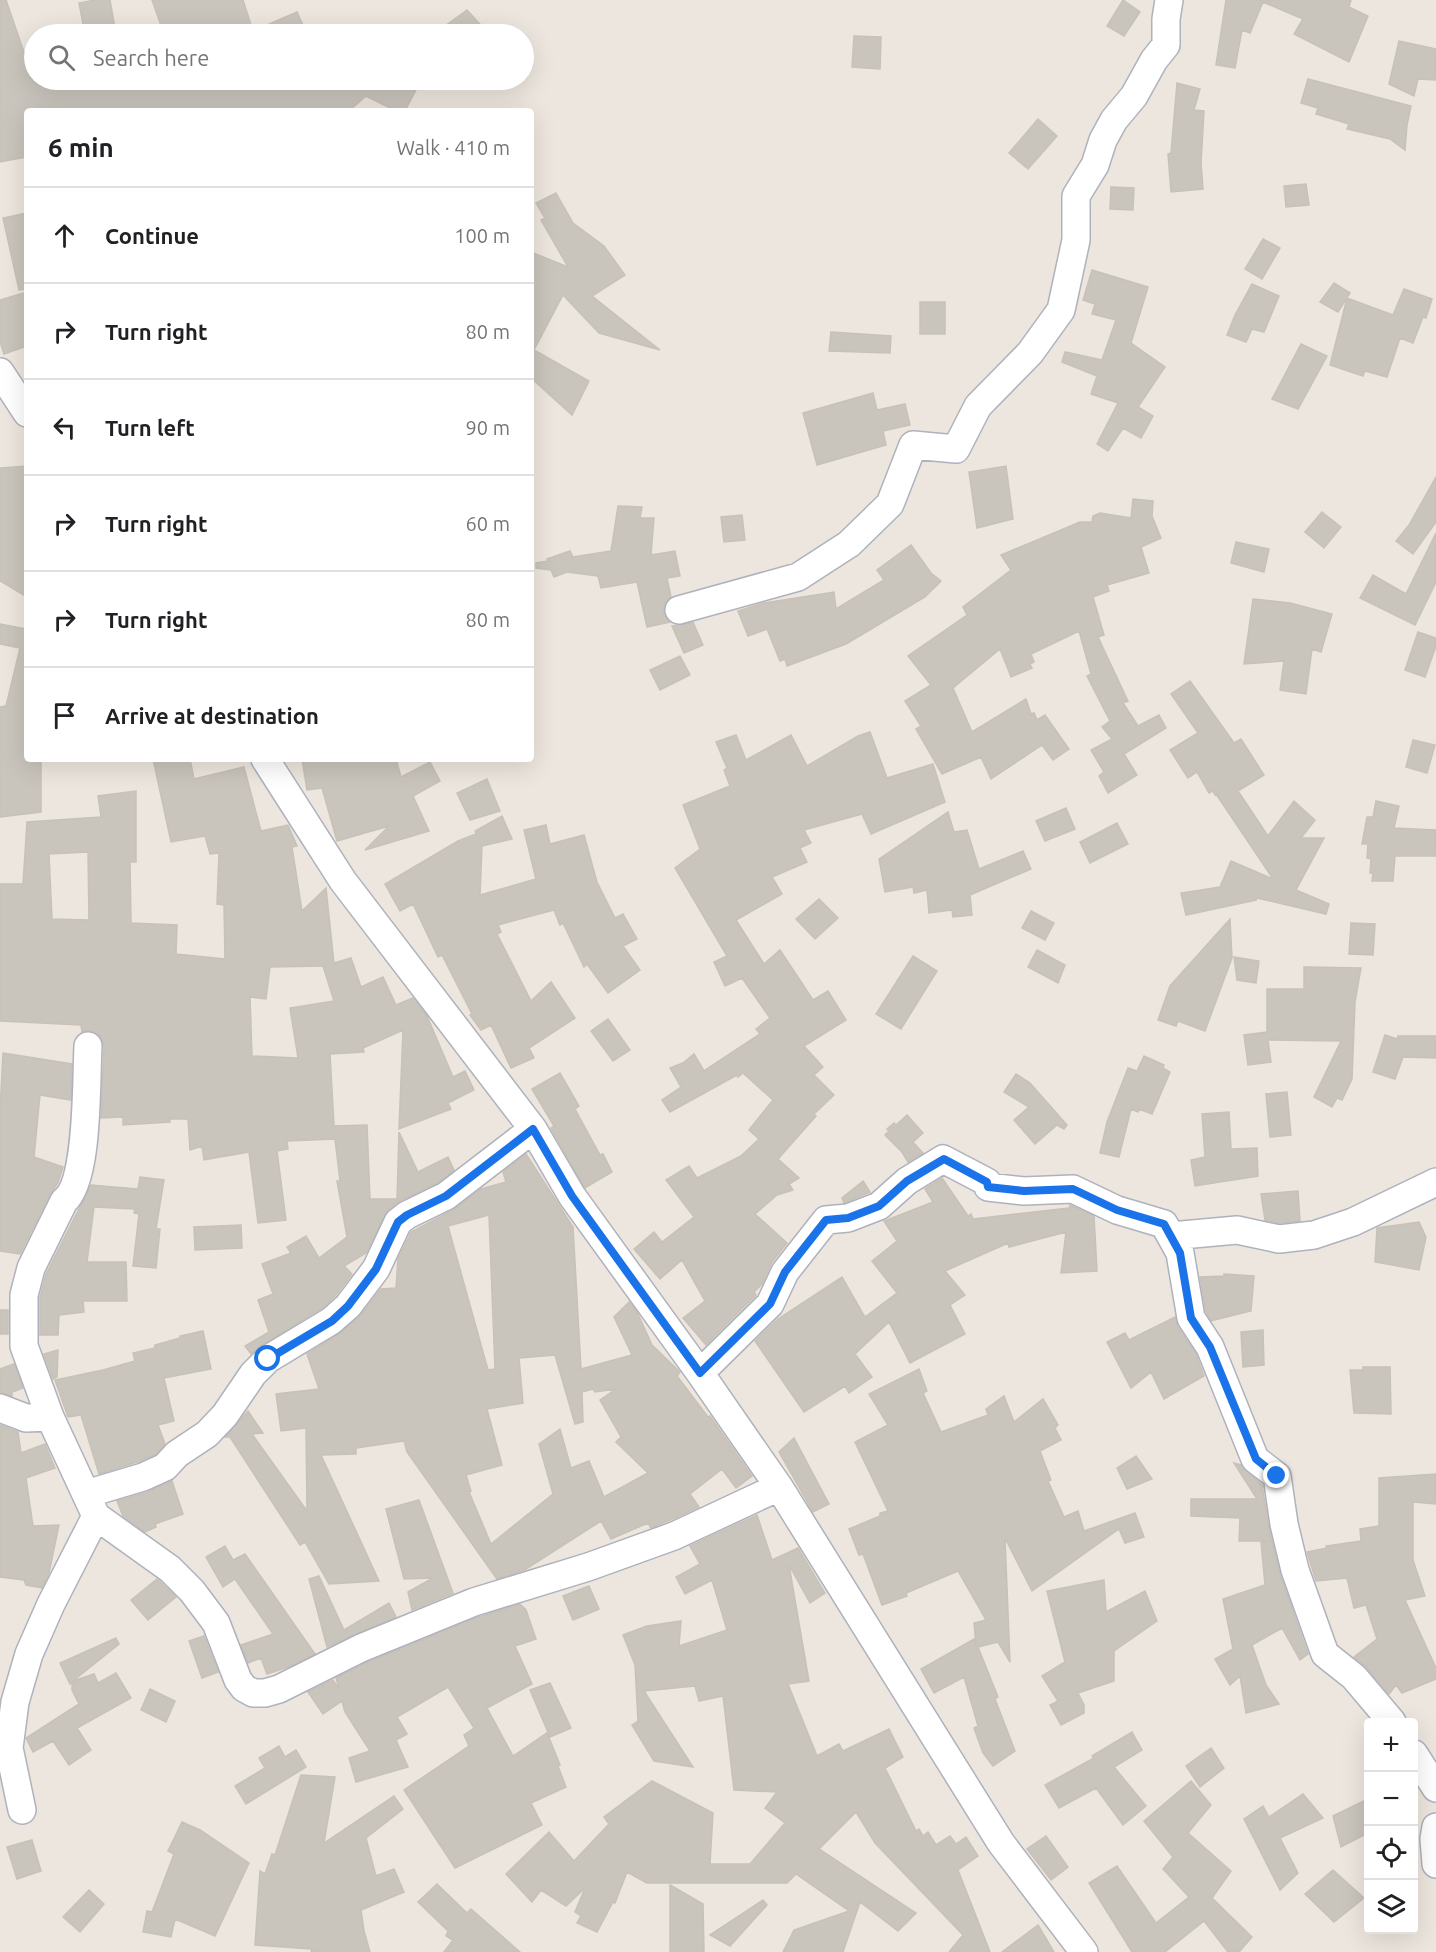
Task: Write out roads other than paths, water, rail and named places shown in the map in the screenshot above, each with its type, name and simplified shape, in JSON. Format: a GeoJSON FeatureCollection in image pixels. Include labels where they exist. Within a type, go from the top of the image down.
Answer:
{"type":"FeatureCollection","features":[{"type":"Feature","properties":{"kind":"street"},"geometry":{"type":"LineString","coordinates":[[679,610],[798,577],[849,544],[891,504],[913,445],[956,448],[978,406],[1030,353],[1061,310],[1076,240],[1076,196],[1095,165],[1103,140],[1114,120],[1134,96],[1154,60],[1166,45],[1169,0]]}},
{"type":"Feature","properties":{"kind":"street"},"geometry":{"type":"LineString","coordinates":[[0,372],[24,408]]}},
{"type":"Feature","properties":{"kind":"street"},"geometry":{"type":"LineString","coordinates":[[267,762],[344,881],[533,1129],[572,1196],[779,1487],[1001,1843],[1084,1952]]}},
{"type":"Feature","properties":{"kind":"street"},"geometry":{"type":"LineString","coordinates":[[88,1046],[81,1166],[70,1197],[64,1201],[31,1268],[12,1345],[50,1417],[91,1505],[170,1569],[192,1592],[216,1623],[238,1680],[244,1688],[253,1693],[279,1689],[361,1648],[474,1602],[588,1568],[674,1536],[779,1487]]}},
{"type":"Feature","properties":{"kind":"street"},"geometry":{"type":"LineString","coordinates":[[22,1810],[9,1748],[15,1702],[29,1654],[91,1505],[165,1467],[177,1454],[207,1434],[225,1415],[253,1374],[268,1359],[332,1321],[348,1306],[376,1269],[398,1222],[407,1215],[446,1196],[533,1129]]}},
{"type":"Feature","properties":{"kind":"street"},"geometry":{"type":"LineString","coordinates":[[700,1373],[770,1304],[785,1272],[826,1220],[848,1218],[879,1206],[907,1181],[944,1159],[987,1182],[988,1187],[1024,1191],[1073,1189],[1117,1210],[1164,1224],[1180,1253],[1191,1318],[1210,1347],[1256,1459],[1277,1476],[1284,1524],[1295,1570],[1325,1654],[1354,1677],[1389,1718]]}},
{"type":"Feature","properties":{"kind":"street"},"geometry":{"type":"LineString","coordinates":[[1171,1236],[1237,1230],[1279,1239],[1314,1235],[1353,1222],[1436,1182]]}},
{"type":"Feature","properties":{"kind":"street"},"geometry":{"type":"LineString","coordinates":[[0,1408],[26,1418],[50,1417]]}},
{"type":"Feature","properties":{"kind":"street"},"geometry":{"type":"LineString","coordinates":[[1418,1761],[1436,1788]]}},
{"type":"Feature","properties":{"kind":"street"},"geometry":{"type":"LineString","coordinates":[[1436,1827],[1434,1839],[1436,1864]]}}]}
